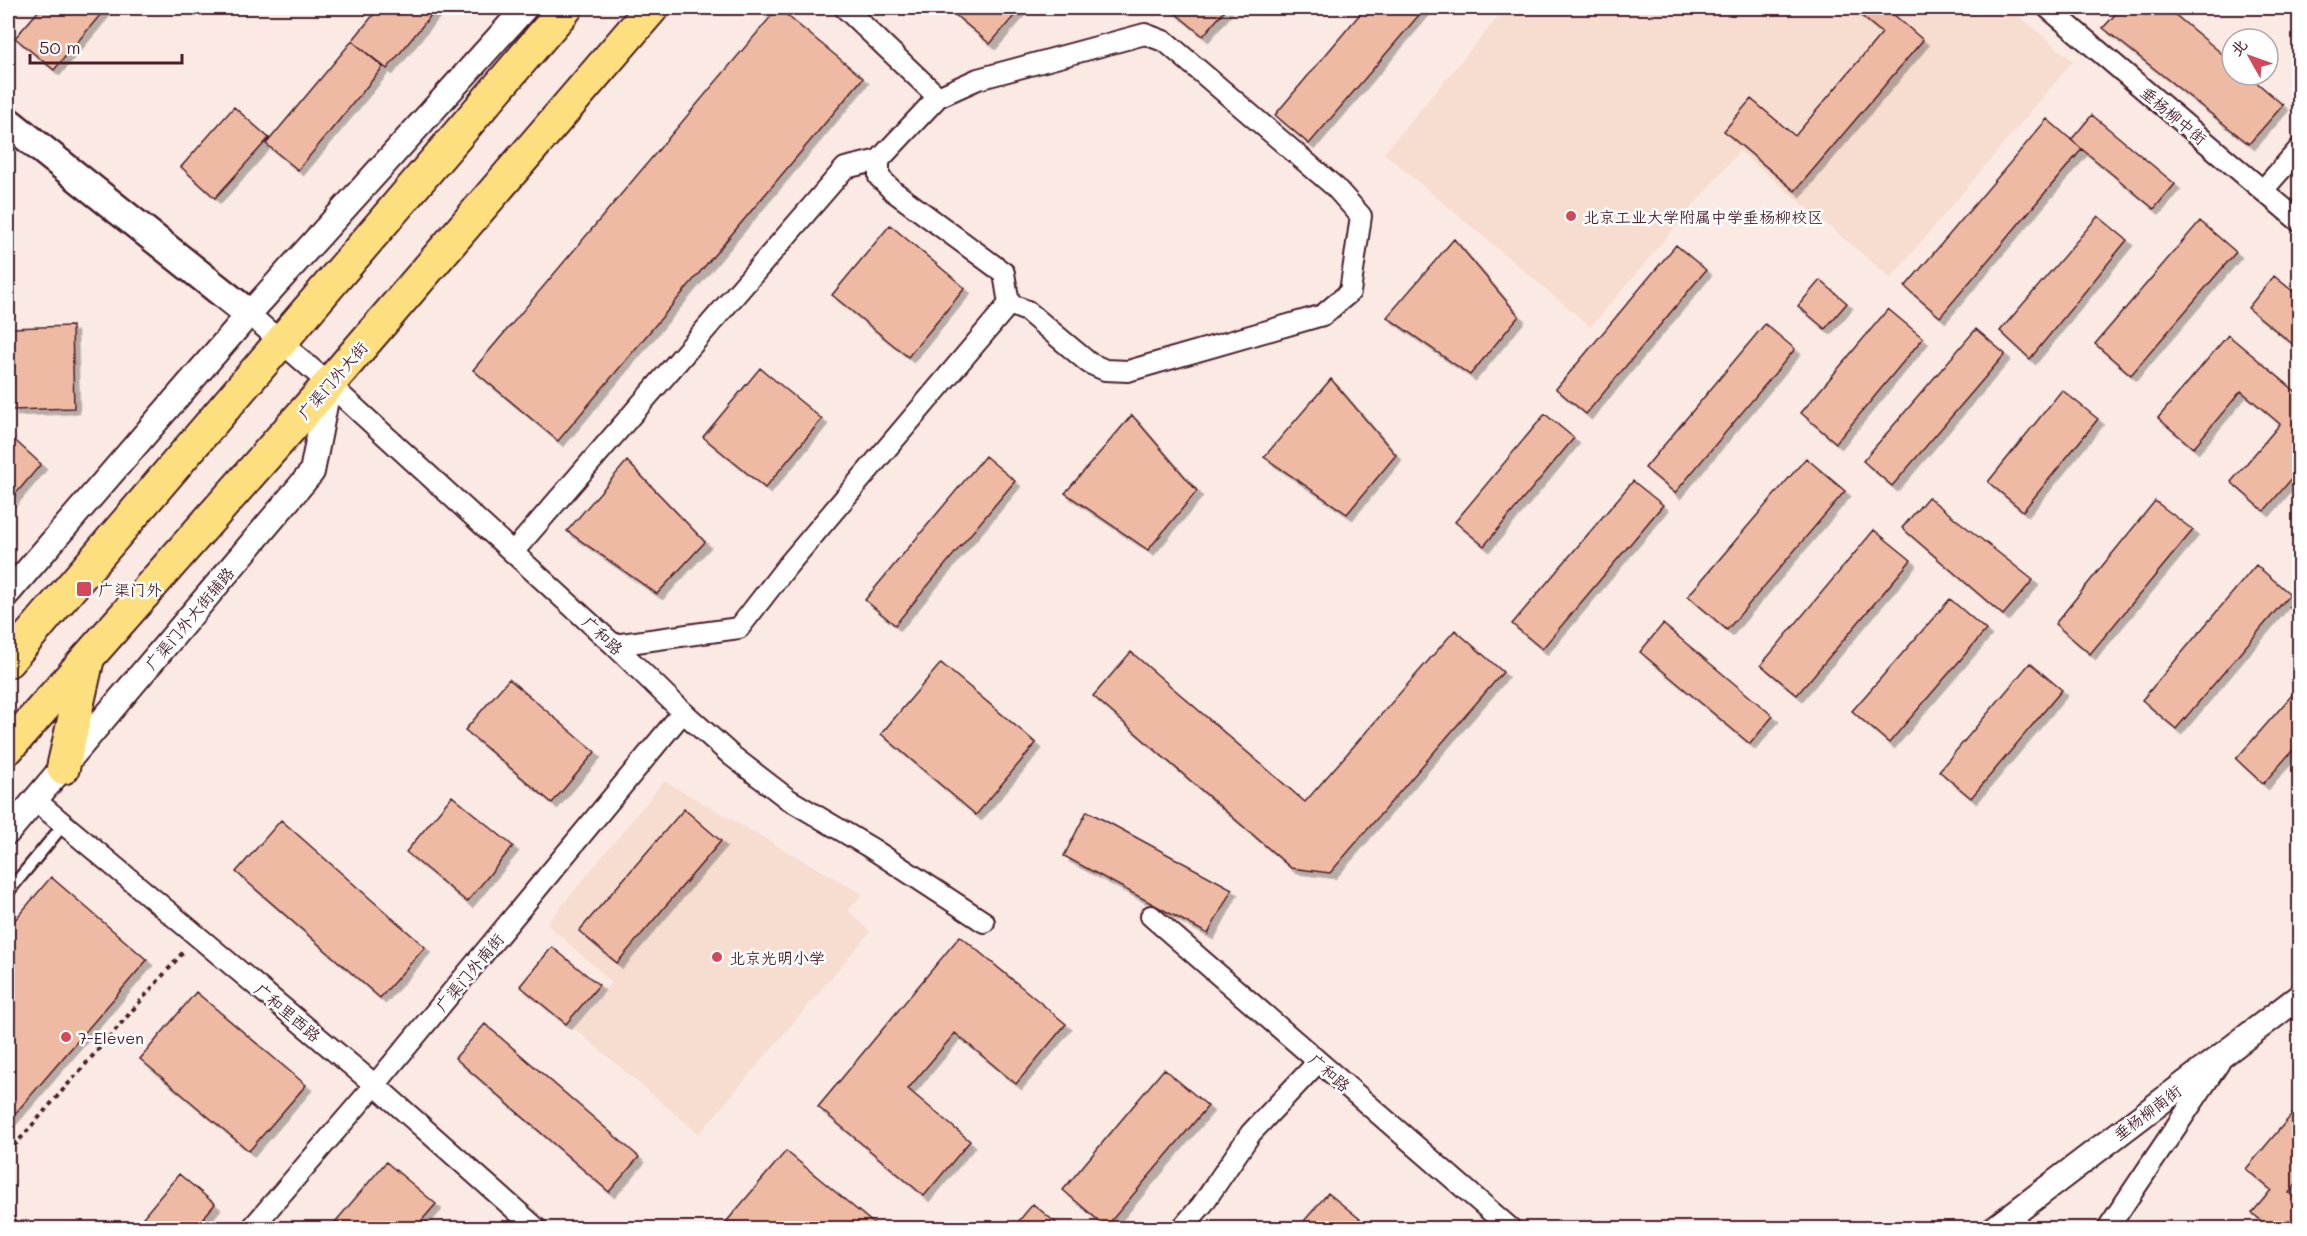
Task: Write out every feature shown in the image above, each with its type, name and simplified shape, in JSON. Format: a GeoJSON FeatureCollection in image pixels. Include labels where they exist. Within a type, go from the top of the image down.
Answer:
{"type":"FeatureCollection","features":[{"type":"Feature","properties":{"kind":"main road"},"geometry":{"type":"LineString","coordinates":[[8,661],[566,8]]}},
{"type":"Feature","properties":{"kind":"main road","name":"广渠门外大街"},"geometry":{"type":"LineString","coordinates":[[8,748],[329,384],[652,8]]}},
{"type":"Feature","properties":{"kind":"main road"},"geometry":{"type":"LineString","coordinates":[[8,122],[249,314]]}},
{"type":"Feature","properties":{"kind":"main road"},"geometry":{"type":"LineString","coordinates":[[63,768],[89,655]]}},
{"type":"Feature","properties":{"kind":"street"},"geometry":{"type":"LineString","coordinates":[[845,8],[938,97]]}},
{"type":"Feature","properties":{"kind":"street","name":"垂杨柳中街"},"geometry":{"type":"LineString","coordinates":[[2049,8],[2300,222]]}},
{"type":"Feature","properties":{"kind":"street"},"geometry":{"type":"LineString","coordinates":[[8,593],[249,314],[516,11]]}},
{"type":"Feature","properties":{"kind":"street"},"geometry":{"type":"LineString","coordinates":[[513,552],[845,168],[879,160],[938,97],[978,79],[1145,34],[1166,42],[1335,187],[1361,216],[1350,292],[1323,315],[1128,371],[1106,370],[1089,363],[1027,311],[1010,304]]}},
{"type":"Feature","properties":{"kind":"street"},"geometry":{"type":"LineString","coordinates":[[2263,190],[2300,148]]}},
{"type":"Feature","properties":{"kind":"street"},"geometry":{"type":"LineString","coordinates":[[879,160],[879,177],[893,191],[1004,273],[1010,304]]}},
{"type":"Feature","properties":{"kind":"street"},"geometry":{"type":"LineString","coordinates":[[614,645],[739,628],[788,565],[1010,304]]}},
{"type":"Feature","properties":{"kind":"street","name":"广和路"},"geometry":{"type":"LineString","coordinates":[[249,314],[513,552],[732,756],[788,799],[871,848],[984,922]]}},
{"type":"Feature","properties":{"kind":"street","name":"广渠门外大街辅路"},"geometry":{"type":"LineString","coordinates":[[8,832],[312,472],[329,384]]}},
{"type":"Feature","properties":{"kind":"street","name":"广渠门外南街"},"geometry":{"type":"LineString","coordinates":[[252,1228],[375,1086],[683,712]]}},
{"type":"Feature","properties":{"kind":"street","name":"广和里西路"},"geometry":{"type":"LineString","coordinates":[[35,800],[375,1086],[536,1228]]}},
{"type":"Feature","properties":{"kind":"street","name":"广和路"},"geometry":{"type":"LineString","coordinates":[[1151,916],[1510,1228]]}},
{"type":"Feature","properties":{"kind":"street","name":"垂杨柳南街"},"geometry":{"type":"LineString","coordinates":[[1995,1228],[2300,996]]}},
{"type":"Feature","properties":{"kind":"street"},"geometry":{"type":"LineString","coordinates":[[2108,1228],[2225,1053]]}},
{"type":"Feature","properties":{"kind":"street"},"geometry":{"type":"LineString","coordinates":[[1182,1228],[1202,1205],[1251,1133],[1318,1062]]}},
{"type":"Feature","properties":{"kind":"lane"},"geometry":{"type":"LineString","coordinates":[[8,892],[64,824]]}},
{"type":"Feature","properties":{"kind":"path"},"geometry":{"type":"LineString","coordinates":[[8,1154],[197,936]]}},
{"type":"Feature","properties":{"kind":"shaded area","name":"北京工业大学附属中学垂杨柳校区"},"geometry":{"type":"Polygon","coordinates":[[[1506,8],[2009,8],[2073,61],[1891,278],[1739,151],[1591,327],[1384,153],[1506,8]]]}},
{"type":"Feature","properties":{"kind":"shaded area","name":"北京光明小学"},"geometry":{"type":"Polygon","coordinates":[[[664,781],[862,894],[848,910],[870,932],[699,1134],[573,1027],[612,982],[547,924],[664,781]]]}},
{"type":"Feature","properties":{"kind":"building"},"geometry":{"type":"Polygon","coordinates":[[[41,8],[106,8],[54,70],[15,38],[41,8]]]}},
{"type":"Feature","properties":{"kind":"building"},"geometry":{"type":"Polygon","coordinates":[[[379,8],[437,8],[387,69],[352,41],[379,8]]]}},
{"type":"Feature","properties":{"kind":"building"},"geometry":{"type":"Polygon","coordinates":[[[778,8],[863,78],[558,441],[473,370],[778,8]]]}},
{"type":"Feature","properties":{"kind":"building"},"geometry":{"type":"Polygon","coordinates":[[[959,8],[1021,8],[990,44],[954,14],[959,8]]]}},
{"type":"Feature","properties":{"kind":"building"},"geometry":{"type":"Polygon","coordinates":[[[1169,8],[1227,8],[1203,36],[1169,8]]]}},
{"type":"Feature","properties":{"kind":"building"},"geometry":{"type":"Polygon","coordinates":[[[1365,8],[1425,8],[1309,144],[1275,115],[1365,8]]]}},
{"type":"Feature","properties":{"kind":"building"},"geometry":{"type":"Polygon","coordinates":[[[1852,8],[1886,8],[1923,40],[1795,191],[1724,131],[1751,99],[1795,136],[1882,33],[1852,8]]]}},
{"type":"Feature","properties":{"kind":"building"},"geometry":{"type":"Polygon","coordinates":[[[2121,8],[2167,8],[2220,52],[2220,87],[2262,87],[2283,105],[2249,144],[2103,28],[2121,8]]]}},
{"type":"Feature","properties":{"kind":"building"},"geometry":{"type":"Polygon","coordinates":[[[352,41],[383,67],[298,170],[266,144],[352,41]]]}},
{"type":"Feature","properties":{"kind":"building"},"geometry":{"type":"Polygon","coordinates":[[[234,107],[269,138],[215,198],[181,167],[234,107]]]}},
{"type":"Feature","properties":{"kind":"building"},"geometry":{"type":"Polygon","coordinates":[[[2092,115],[2175,184],[2154,209],[2071,140],[2092,115]]]}},
{"type":"Feature","properties":{"kind":"building"},"geometry":{"type":"Polygon","coordinates":[[[2047,119],[2082,149],[1940,317],[1905,287],[2047,119]]]}},
{"type":"Feature","properties":{"kind":"building"},"geometry":{"type":"Polygon","coordinates":[[[2098,216],[2127,240],[2030,359],[2000,331],[2098,216]]]}},
{"type":"Feature","properties":{"kind":"building"},"geometry":{"type":"Polygon","coordinates":[[[2200,221],[2236,252],[2131,375],[2095,344],[2200,221]]]}},
{"type":"Feature","properties":{"kind":"building"},"geometry":{"type":"Polygon","coordinates":[[[890,225],[965,288],[908,357],[832,295],[890,225]]]}},
{"type":"Feature","properties":{"kind":"building"},"geometry":{"type":"Polygon","coordinates":[[[1454,239],[1519,316],[1470,375],[1387,317],[1454,239]]]}},
{"type":"Feature","properties":{"kind":"building"},"geometry":{"type":"Polygon","coordinates":[[[1676,245],[1706,270],[1586,414],[1556,389],[1676,245]]]}},
{"type":"Feature","properties":{"kind":"building"},"geometry":{"type":"Polygon","coordinates":[[[2274,276],[2300,297],[2300,350],[2248,308],[2274,276]]]}},
{"type":"Feature","properties":{"kind":"building"},"geometry":{"type":"Polygon","coordinates":[[[1820,280],[1847,303],[1825,329],[1798,306],[1820,280]]]}},
{"type":"Feature","properties":{"kind":"building"},"geometry":{"type":"Polygon","coordinates":[[[1888,309],[1923,338],[1836,443],[1801,413],[1888,309]]]}},
{"type":"Feature","properties":{"kind":"building"},"geometry":{"type":"Polygon","coordinates":[[[1765,324],[1795,349],[1675,493],[1645,468],[1765,324]]]}},
{"type":"Feature","properties":{"kind":"building"},"geometry":{"type":"Polygon","coordinates":[[[72,326],[74,408],[12,410],[10,328],[72,326]]]}},
{"type":"Feature","properties":{"kind":"building"},"geometry":{"type":"Polygon","coordinates":[[[1976,329],[2005,354],[1892,486],[1863,461],[1976,329]]]}},
{"type":"Feature","properties":{"kind":"building"},"geometry":{"type":"Polygon","coordinates":[[[2228,335],[2300,395],[2300,469],[2264,511],[2231,482],[2280,424],[2241,391],[2193,448],[2158,418],[2228,335]]]}},
{"type":"Feature","properties":{"kind":"building"},"geometry":{"type":"Polygon","coordinates":[[[760,368],[822,419],[765,488],[703,437],[760,368]]]}},
{"type":"Feature","properties":{"kind":"building"},"geometry":{"type":"Polygon","coordinates":[[[1331,379],[1396,455],[1347,514],[1264,457],[1331,379]]]}},
{"type":"Feature","properties":{"kind":"building"},"geometry":{"type":"Polygon","coordinates":[[[2062,390],[2098,419],[2023,511],[1988,482],[2062,390]]]}},
{"type":"Feature","properties":{"kind":"building"},"geometry":{"type":"Polygon","coordinates":[[[1545,414],[1574,438],[1484,546],[1455,522],[1545,414]]]}},
{"type":"Feature","properties":{"kind":"building"},"geometry":{"type":"Polygon","coordinates":[[[1132,415],[1197,491],[1148,550],[1065,493],[1132,415]]]}},
{"type":"Feature","properties":{"kind":"building"},"geometry":{"type":"Polygon","coordinates":[[[8,434],[41,464],[8,503],[8,434]]]}},
{"type":"Feature","properties":{"kind":"building"},"geometry":{"type":"Polygon","coordinates":[[[985,456],[1015,481],[895,625],[865,600],[985,456]]]}},
{"type":"Feature","properties":{"kind":"building"},"geometry":{"type":"Polygon","coordinates":[[[1806,458],[1845,491],[1727,630],[1688,596],[1806,458]]]}},
{"type":"Feature","properties":{"kind":"building"},"geometry":{"type":"Polygon","coordinates":[[[627,461],[705,542],[657,594],[567,531],[627,461]]]}},
{"type":"Feature","properties":{"kind":"building"},"geometry":{"type":"Polygon","coordinates":[[[1633,481],[1663,505],[1542,649],[1512,624],[1633,481]]]}},
{"type":"Feature","properties":{"kind":"building"},"geometry":{"type":"Polygon","coordinates":[[[1928,497],[2033,580],[2003,615],[1902,528],[1928,497]]]}},
{"type":"Feature","properties":{"kind":"building"},"geometry":{"type":"Polygon","coordinates":[[[2155,501],[2193,530],[2090,654],[2055,624],[2155,501]]]}},
{"type":"Feature","properties":{"kind":"building"},"geometry":{"type":"Polygon","coordinates":[[[1874,530],[1911,560],[1797,695],[1761,665],[1874,530]]]}},
{"type":"Feature","properties":{"kind":"building"},"geometry":{"type":"Polygon","coordinates":[[[2256,565],[2290,594],[2176,729],[2142,700],[2256,565]]]}},
{"type":"Feature","properties":{"kind":"building"},"geometry":{"type":"Polygon","coordinates":[[[2300,594],[2300,616],[2289,607],[2300,594]]]}},
{"type":"Feature","properties":{"kind":"building"},"geometry":{"type":"Polygon","coordinates":[[[1950,599],[1986,630],[1889,743],[1852,711],[1950,599]]]}},
{"type":"Feature","properties":{"kind":"building"},"geometry":{"type":"Polygon","coordinates":[[[1663,624],[1773,716],[1750,744],[1640,652],[1663,624]]]}},
{"type":"Feature","properties":{"kind":"building"},"geometry":{"type":"Polygon","coordinates":[[[1455,630],[1503,672],[1330,873],[1291,868],[1093,696],[1131,652],[1305,802],[1455,630]]]}},
{"type":"Feature","properties":{"kind":"building"},"geometry":{"type":"Polygon","coordinates":[[[941,663],[1036,743],[976,815],[881,734],[941,663]]]}},
{"type":"Feature","properties":{"kind":"building"},"geometry":{"type":"Polygon","coordinates":[[[2030,663],[2062,690],[1971,798],[1939,771],[2030,663]]]}},
{"type":"Feature","properties":{"kind":"building"},"geometry":{"type":"Polygon","coordinates":[[[509,679],[595,752],[552,803],[465,730],[509,679]]]}},
{"type":"Feature","properties":{"kind":"building"},"geometry":{"type":"Polygon","coordinates":[[[2300,686],[2300,742],[2263,784],[2236,759],[2300,686]]]}},
{"type":"Feature","properties":{"kind":"building"},"geometry":{"type":"Polygon","coordinates":[[[452,796],[513,846],[467,902],[406,852],[452,796]]]}},
{"type":"Feature","properties":{"kind":"building"},"geometry":{"type":"Polygon","coordinates":[[[684,809],[721,841],[617,963],[579,931],[684,809]]]}},
{"type":"Feature","properties":{"kind":"building"},"geometry":{"type":"Polygon","coordinates":[[[1087,811],[1232,889],[1208,934],[1064,856],[1087,811]]]}},
{"type":"Feature","properties":{"kind":"building"},"geometry":{"type":"Polygon","coordinates":[[[281,820],[425,947],[380,998],[236,872],[281,820]]]}},
{"type":"Feature","properties":{"kind":"building"},"geometry":{"type":"Polygon","coordinates":[[[51,877],[147,960],[8,1122],[8,928],[51,877]]]}},
{"type":"Feature","properties":{"kind":"building"},"geometry":{"type":"Polygon","coordinates":[[[960,936],[1066,1024],[1016,1084],[955,1033],[908,1089],[970,1141],[924,1196],[818,1107],[960,936]]]}},
{"type":"Feature","properties":{"kind":"building"},"geometry":{"type":"Polygon","coordinates":[[[552,947],[599,985],[566,1024],[520,986],[552,947]]]}},
{"type":"Feature","properties":{"kind":"building"},"geometry":{"type":"Polygon","coordinates":[[[196,992],[306,1085],[249,1151],[140,1059],[196,992]]]}},
{"type":"Feature","properties":{"kind":"building"},"geometry":{"type":"Polygon","coordinates":[[[485,1024],[639,1157],[609,1192],[455,1058],[485,1024]]]}},
{"type":"Feature","properties":{"kind":"building"},"geometry":{"type":"Polygon","coordinates":[[[1164,1069],[1208,1106],[1106,1227],[1063,1190],[1164,1069]]]}},
{"type":"Feature","properties":{"kind":"building"},"geometry":{"type":"Polygon","coordinates":[[[2300,1105],[2300,1180],[2289,1193],[2300,1202],[2300,1228],[2270,1228],[2252,1213],[2271,1190],[2246,1169],[2300,1105]]]}},
{"type":"Feature","properties":{"kind":"building"},"geometry":{"type":"Polygon","coordinates":[[[786,1151],[879,1228],[721,1228],[786,1151]]]}},
{"type":"Feature","properties":{"kind":"building"},"geometry":{"type":"Polygon","coordinates":[[[386,1162],[436,1204],[415,1228],[330,1228],[386,1162]]]}},
{"type":"Feature","properties":{"kind":"building"},"geometry":{"type":"Polygon","coordinates":[[[179,1174],[215,1204],[195,1228],[134,1228],[179,1174]]]}},
{"type":"Feature","properties":{"kind":"building"},"geometry":{"type":"Polygon","coordinates":[[[1328,1193],[1371,1228],[1298,1228],[1328,1193]]]}},
{"type":"Feature","properties":{"kind":"building"},"geometry":{"type":"Polygon","coordinates":[[[1033,1204],[1062,1228],[1013,1228],[1033,1204]]]}},
{"type":"Feature","properties":{"kind":"place","name":"北京工业大学附属中学垂杨柳校区"},"geometry":{"type":"Point","coordinates":[1571,216]}},
{"type":"Feature","properties":{"kind":"place","name":"广渠门外"},"geometry":{"type":"Point","coordinates":[84,589]}},
{"type":"Feature","properties":{"kind":"place","name":"北京光明小学"},"geometry":{"type":"Point","coordinates":[717,957]}},
{"type":"Feature","properties":{"kind":"place","name":"7-Eleven"},"geometry":{"type":"Point","coordinates":[66,1037]}}]}
